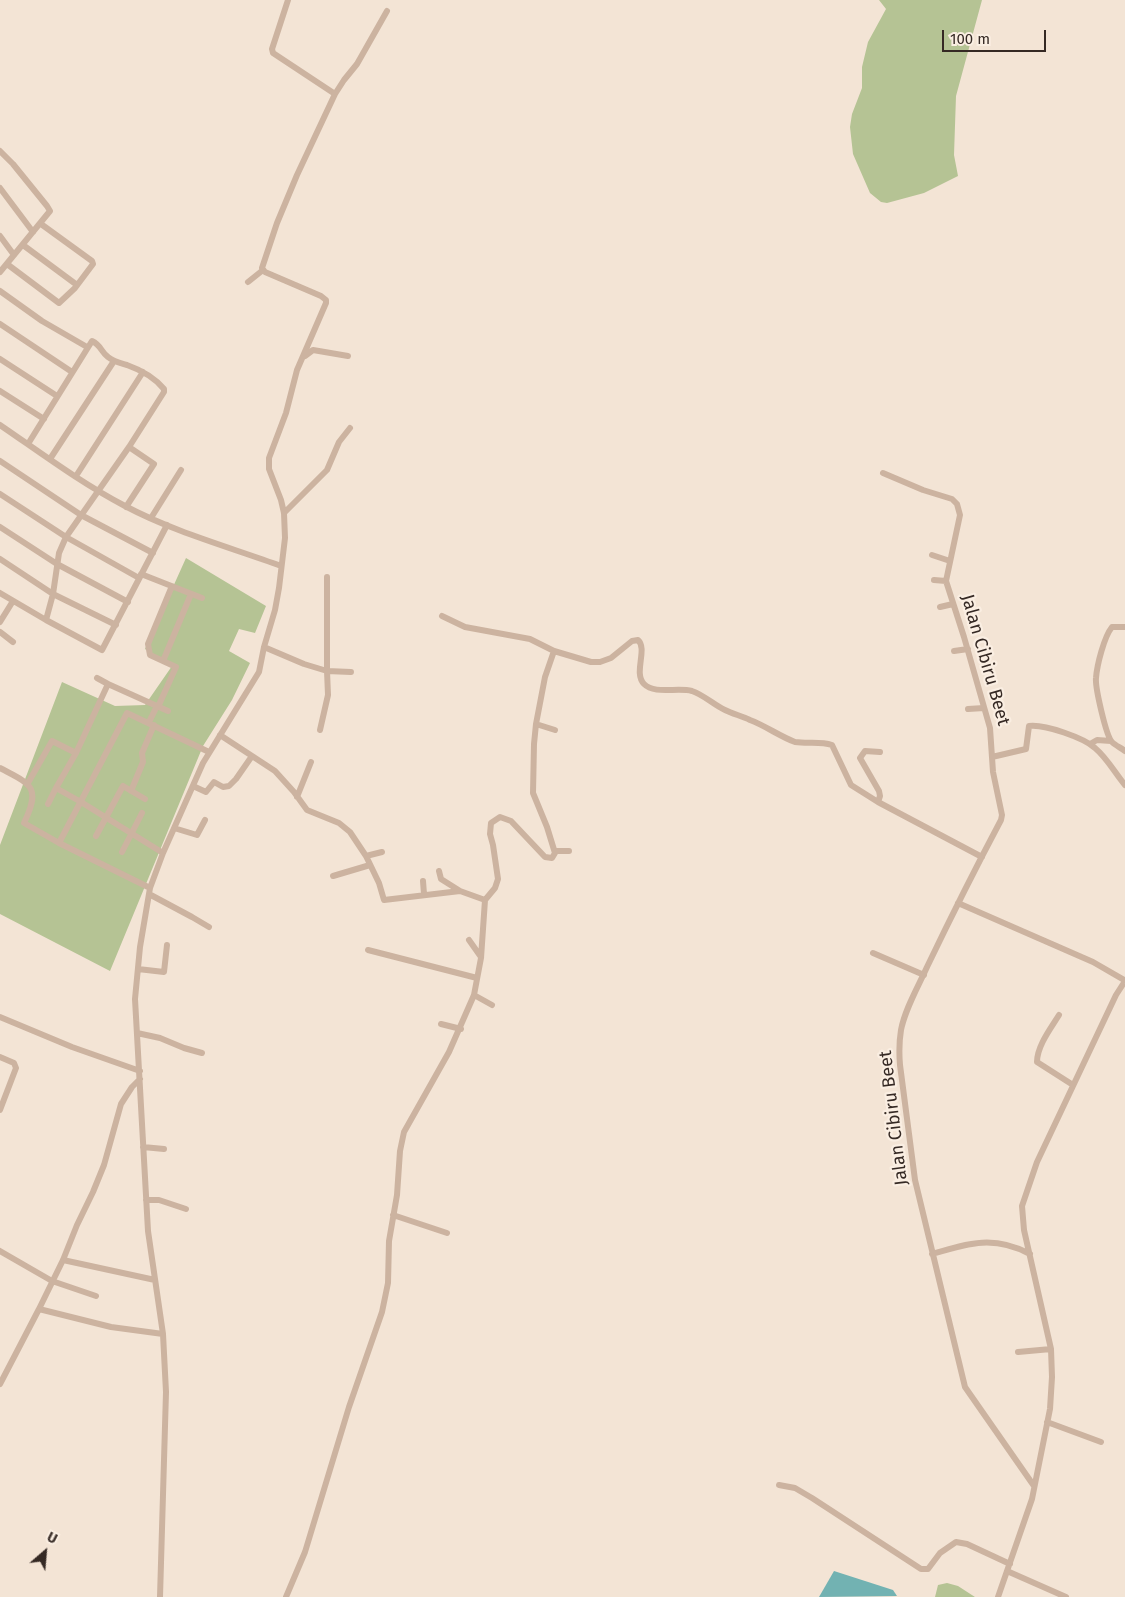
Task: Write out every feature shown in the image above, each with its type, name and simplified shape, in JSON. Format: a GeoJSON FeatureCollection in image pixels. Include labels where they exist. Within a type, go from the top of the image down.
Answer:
{"type":"FeatureCollection","features":[{"type":"Feature","properties":{"kind":"street"},"geometry":{"type":"LineString","coordinates":[[288,0],[272,49],[273,53],[335,94]]}},
{"type":"Feature","properties":{"kind":"street"},"geometry":{"type":"LineString","coordinates":[[248,282],[263,270],[264,260],[283,208],[335,94],[357,64],[387,11]]}},
{"type":"Feature","properties":{"kind":"street"},"geometry":{"type":"LineString","coordinates":[[0,272],[49,212],[49,209],[13,164],[1,154]]}},
{"type":"Feature","properties":{"kind":"street"},"geometry":{"type":"LineString","coordinates":[[0,188],[33,232]]}},
{"type":"Feature","properties":{"kind":"street"},"geometry":{"type":"LineString","coordinates":[[7,264],[59,303],[77,285],[93,263],[41,224]]}},
{"type":"Feature","properties":{"kind":"street"},"geometry":{"type":"LineString","coordinates":[[0,236],[14,255]]}},
{"type":"Feature","properties":{"kind":"street"},"geometry":{"type":"LineString","coordinates":[[22,245],[77,285]]}},
{"type":"Feature","properties":{"kind":"street"},"geometry":{"type":"LineString","coordinates":[[160,1597],[166,1418],[163,1334],[150,1252],[135,999],[149,891],[163,853],[209,752],[259,672],[275,610],[285,538],[284,513],[269,469],[269,458],[282,426],[297,370],[319,324],[326,300],[319,294],[263,270]]}},
{"type":"Feature","properties":{"kind":"street"},"geometry":{"type":"LineString","coordinates":[[0,291],[42,320],[87,347]]}},
{"type":"Feature","properties":{"kind":"street"},"geometry":{"type":"LineString","coordinates":[[0,324],[72,372]]}},
{"type":"Feature","properties":{"kind":"street"},"geometry":{"type":"LineString","coordinates":[[28,444],[87,347],[94,341],[100,346],[103,354],[114,361],[143,372],[164,388],[165,391],[66,537],[59,553],[53,594],[46,620]]}},
{"type":"Feature","properties":{"kind":"street"},"geometry":{"type":"LineString","coordinates":[[304,356],[313,350],[348,356]]}},
{"type":"Feature","properties":{"kind":"street"},"geometry":{"type":"LineString","coordinates":[[0,359],[57,396]]}},
{"type":"Feature","properties":{"kind":"street"},"geometry":{"type":"LineString","coordinates":[[50,459],[114,361]]}},
{"type":"Feature","properties":{"kind":"street"},"geometry":{"type":"LineString","coordinates":[[76,476],[143,372]]}},
{"type":"Feature","properties":{"kind":"street"},"geometry":{"type":"LineString","coordinates":[[0,390],[44,420]]}},
{"type":"Feature","properties":{"kind":"street"},"geometry":{"type":"LineString","coordinates":[[0,425],[98,492],[126,507],[167,525],[281,566]]}},
{"type":"Feature","properties":{"kind":"street"},"geometry":{"type":"LineString","coordinates":[[284,513],[327,470],[339,442],[350,428]]}},
{"type":"Feature","properties":{"kind":"street"},"geometry":{"type":"LineString","coordinates":[[126,507],[154,464],[128,447]]}},
{"type":"Feature","properties":{"kind":"street"},"geometry":{"type":"LineString","coordinates":[[0,461],[81,515],[153,553]]}},
{"type":"Feature","properties":{"kind":"street"},"geometry":{"type":"LineString","coordinates":[[151,518],[181,470]]}},
{"type":"Feature","properties":{"kind":"street","name":"Jalan Cibiru Beet"},"geometry":{"type":"LineString","coordinates":[[883,473],[922,490],[952,499],[957,504],[960,515],[946,581],[968,649],[990,728],[996,787],[1002,817],[975,874],[958,903],[906,1013],[901,1029],[900,1065],[915,1180],[965,1387],[1034,1486]]}},
{"type":"Feature","properties":{"kind":"street"},"geometry":{"type":"LineString","coordinates":[[0,494],[66,537],[140,576],[202,598]]}},
{"type":"Feature","properties":{"kind":"street"},"geometry":{"type":"LineString","coordinates":[[0,593],[101,650],[104,649],[167,525]]}},
{"type":"Feature","properties":{"kind":"street"},"geometry":{"type":"LineString","coordinates":[[0,527],[57,564],[128,602]]}},
{"type":"Feature","properties":{"kind":"street"},"geometry":{"type":"LineString","coordinates":[[932,555],[950,561]]}},
{"type":"Feature","properties":{"kind":"street"},"geometry":{"type":"LineString","coordinates":[[0,559],[53,594],[116,625]]}},
{"type":"Feature","properties":{"kind":"street"},"geometry":{"type":"LineString","coordinates":[[320,730],[329,684],[327,671],[327,577]]}},
{"type":"Feature","properties":{"kind":"street"},"geometry":{"type":"LineString","coordinates":[[934,580],[946,581]]}},
{"type":"Feature","properties":{"kind":"street"},"geometry":{"type":"LineString","coordinates":[[131,791],[143,762],[142,753],[157,706],[176,667],[150,655],[148,644],[172,586]]}},
{"type":"Feature","properties":{"kind":"street"},"geometry":{"type":"LineString","coordinates":[[163,661],[191,594]]}},
{"type":"Feature","properties":{"kind":"street"},"geometry":{"type":"LineString","coordinates":[[0,622],[13,601]]}},
{"type":"Feature","properties":{"kind":"street"},"geometry":{"type":"LineString","coordinates":[[940,607],[953,604]]}},
{"type":"Feature","properties":{"kind":"street"},"geometry":{"type":"LineString","coordinates":[[442,616],[465,627],[530,639],[554,651],[590,662],[600,662],[611,658],[632,641],[638,640],[642,646],[640,676],[645,686],[656,689],[693,692],[724,710],[751,720],[795,742],[803,744],[817,742],[832,745],[851,785],[878,802],[982,857]]}},
{"type":"Feature","properties":{"kind":"street"},"geometry":{"type":"LineString","coordinates":[[1111,741],[1103,719],[1096,680],[1108,631],[1112,627],[1125,627]]}},
{"type":"Feature","properties":{"kind":"street"},"geometry":{"type":"LineString","coordinates":[[0,632],[13,642]]}},
{"type":"Feature","properties":{"kind":"street"},"geometry":{"type":"LineString","coordinates":[[264,647],[304,664],[327,671],[351,672]]}},
{"type":"Feature","properties":{"kind":"street"},"geometry":{"type":"LineString","coordinates":[[954,651],[968,649]]}},
{"type":"Feature","properties":{"kind":"street"},"geometry":{"type":"LineString","coordinates":[[286,1597],[305,1552],[349,1407],[382,1312],[388,1283],[389,1241],[397,1195],[400,1151],[404,1132],[449,1052],[474,995],[481,958],[485,900],[495,888],[498,879],[489,826],[494,820],[500,818],[511,822],[545,857],[552,858],[555,851],[533,792],[536,724],[545,677],[554,651]]}},
{"type":"Feature","properties":{"kind":"street"},"geometry":{"type":"LineString","coordinates":[[97,678],[168,711]]}},
{"type":"Feature","properties":{"kind":"street"},"geometry":{"type":"LineString","coordinates":[[48,804],[76,753],[108,684]]}},
{"type":"Feature","properties":{"kind":"street"},"geometry":{"type":"LineString","coordinates":[[968,709],[984,708]]}},
{"type":"Feature","properties":{"kind":"street"},"geometry":{"type":"LineString","coordinates":[[59,843],[126,713],[152,723],[209,752]]}},
{"type":"Feature","properties":{"kind":"street"},"geometry":{"type":"LineString","coordinates":[[536,724],[555,730]]}},
{"type":"Feature","properties":{"kind":"street"},"geometry":{"type":"LineString","coordinates":[[992,757],[1026,749],[1028,747],[1028,728],[1032,726],[1047,728],[1090,744],[1125,785]]}},
{"type":"Feature","properties":{"kind":"street"},"geometry":{"type":"LineString","coordinates":[[220,735],[275,771],[307,810],[339,824],[350,832],[366,856],[379,883],[384,900],[460,891]]}},
{"type":"Feature","properties":{"kind":"street"},"geometry":{"type":"LineString","coordinates":[[1090,744],[1097,740],[1111,741],[1125,751]]}},
{"type":"Feature","properties":{"kind":"street"},"geometry":{"type":"LineString","coordinates":[[28,783],[52,741],[76,753]]}},
{"type":"Feature","properties":{"kind":"street"},"geometry":{"type":"LineString","coordinates":[[878,802],[879,791],[860,758],[865,751],[880,752]]}},
{"type":"Feature","properties":{"kind":"street"},"geometry":{"type":"LineString","coordinates":[[192,786],[206,792],[214,782],[223,786],[229,786],[252,756]]}},
{"type":"Feature","properties":{"kind":"street"},"geometry":{"type":"LineString","coordinates":[[297,797],[311,762]]}},
{"type":"Feature","properties":{"kind":"street"},"geometry":{"type":"LineString","coordinates":[[0,768],[28,783],[32,789],[30,811],[24,823],[149,891],[209,927]]}},
{"type":"Feature","properties":{"kind":"street"},"geometry":{"type":"LineString","coordinates":[[96,836],[123,786],[145,799]]}},
{"type":"Feature","properties":{"kind":"street"},"geometry":{"type":"LineString","coordinates":[[56,788],[163,853]]}},
{"type":"Feature","properties":{"kind":"street"},"geometry":{"type":"LineString","coordinates":[[122,852],[142,813]]}},
{"type":"Feature","properties":{"kind":"street"},"geometry":{"type":"LineString","coordinates":[[174,828],[197,835],[205,820]]}},
{"type":"Feature","properties":{"kind":"street"},"geometry":{"type":"LineString","coordinates":[[555,851],[569,851]]}},
{"type":"Feature","properties":{"kind":"street"},"geometry":{"type":"LineString","coordinates":[[366,856],[382,852]]}},
{"type":"Feature","properties":{"kind":"street"},"geometry":{"type":"LineString","coordinates":[[333,876],[370,865]]}},
{"type":"Feature","properties":{"kind":"street"},"geometry":{"type":"LineString","coordinates":[[439,871],[441,879],[460,891],[485,900]]}},
{"type":"Feature","properties":{"kind":"street"},"geometry":{"type":"LineString","coordinates":[[423,881],[424,894]]}},
{"type":"Feature","properties":{"kind":"street"},"geometry":{"type":"LineString","coordinates":[[958,903],[1093,962],[1124,981],[1037,1162],[1022,1206],[1024,1230],[1051,1349],[1052,1377],[1050,1409],[1032,1500],[998,1597]]}},
{"type":"Feature","properties":{"kind":"street"},"geometry":{"type":"LineString","coordinates":[[470,940],[481,958]]}},
{"type":"Feature","properties":{"kind":"street"},"geometry":{"type":"LineString","coordinates":[[138,969],[164,972],[167,945]]}},
{"type":"Feature","properties":{"kind":"street"},"geometry":{"type":"LineString","coordinates":[[368,950],[477,978]]}},
{"type":"Feature","properties":{"kind":"street"},"geometry":{"type":"LineString","coordinates":[[873,953],[924,975]]}},
{"type":"Feature","properties":{"kind":"street"},"geometry":{"type":"LineString","coordinates":[[474,995],[492,1005]]}},
{"type":"Feature","properties":{"kind":"street"},"geometry":{"type":"LineString","coordinates":[[1059,1015],[1042,1045],[1037,1062],[1073,1085]]}},
{"type":"Feature","properties":{"kind":"street"},"geometry":{"type":"LineString","coordinates":[[0,1017],[140,1071]]}},
{"type":"Feature","properties":{"kind":"street"},"geometry":{"type":"LineString","coordinates":[[441,1024],[461,1028]]}},
{"type":"Feature","properties":{"kind":"street"},"geometry":{"type":"LineString","coordinates":[[137,1033],[160,1038],[202,1053]]}},
{"type":"Feature","properties":{"kind":"street"},"geometry":{"type":"LineString","coordinates":[[0,1057],[16,1065],[0,1110]]}},
{"type":"Feature","properties":{"kind":"street"},"geometry":{"type":"LineString","coordinates":[[0,1384],[63,1260],[104,1164],[121,1104],[140,1079]]}},
{"type":"Feature","properties":{"kind":"street"},"geometry":{"type":"LineString","coordinates":[[144,1147],[164,1149]]}},
{"type":"Feature","properties":{"kind":"street"},"geometry":{"type":"LineString","coordinates":[[146,1200],[159,1200],[186,1209]]}},
{"type":"Feature","properties":{"kind":"street"},"geometry":{"type":"LineString","coordinates":[[393,1215],[447,1233]]}},
{"type":"Feature","properties":{"kind":"street"},"geometry":{"type":"LineString","coordinates":[[932,1254],[981,1241],[998,1242],[1030,1254]]}},
{"type":"Feature","properties":{"kind":"street"},"geometry":{"type":"LineString","coordinates":[[0,1251],[52,1281],[96,1296]]}},
{"type":"Feature","properties":{"kind":"street"},"geometry":{"type":"LineString","coordinates":[[63,1260],[155,1280]]}},
{"type":"Feature","properties":{"kind":"street"},"geometry":{"type":"LineString","coordinates":[[38,1309],[111,1327],[163,1334]]}},
{"type":"Feature","properties":{"kind":"street"},"geometry":{"type":"LineString","coordinates":[[1018,1352],[1051,1349]]}},
{"type":"Feature","properties":{"kind":"street"},"geometry":{"type":"LineString","coordinates":[[1047,1422],[1101,1442]]}},
{"type":"Feature","properties":{"kind":"street"},"geometry":{"type":"LineString","coordinates":[[779,1485],[795,1488],[812,1498],[921,1569],[928,1569],[940,1553],[956,1542],[966,1544],[1010,1564]]}},
{"type":"Feature","properties":{"kind":"street"},"geometry":{"type":"LineString","coordinates":[[1007,1571],[1066,1597]]}},
{"type":"Feature","properties":{"kind":"green space"},"geometry":{"type":"Polygon","coordinates":[[[879,0],[982,0],[956,96],[954,155],[958,176],[924,193],[887,203],[881,202],[870,193],[853,154],[850,127],[852,114],[862,88],[862,67],[868,42],[886,9],[879,0]]]}},
{"type":"Feature","properties":{"kind":"green space"},"geometry":{"type":"Polygon","coordinates":[[[186,558],[266,606],[255,633],[239,629],[229,651],[250,663],[232,700],[203,746],[110,971],[0,914],[0,845],[62,682],[115,706],[145,705],[172,666],[145,649],[186,558]]]}},
{"type":"Feature","properties":{"kind":"green space"},"geometry":{"type":"Polygon","coordinates":[[[947,1583],[958,1586],[975,1597],[935,1597],[938,1585],[947,1583]]]}},
{"type":"Feature","properties":{"kind":"water"},"geometry":{"type":"Polygon","coordinates":[[[834,1571],[893,1590],[897,1596],[819,1597],[834,1571]]]}}]}
